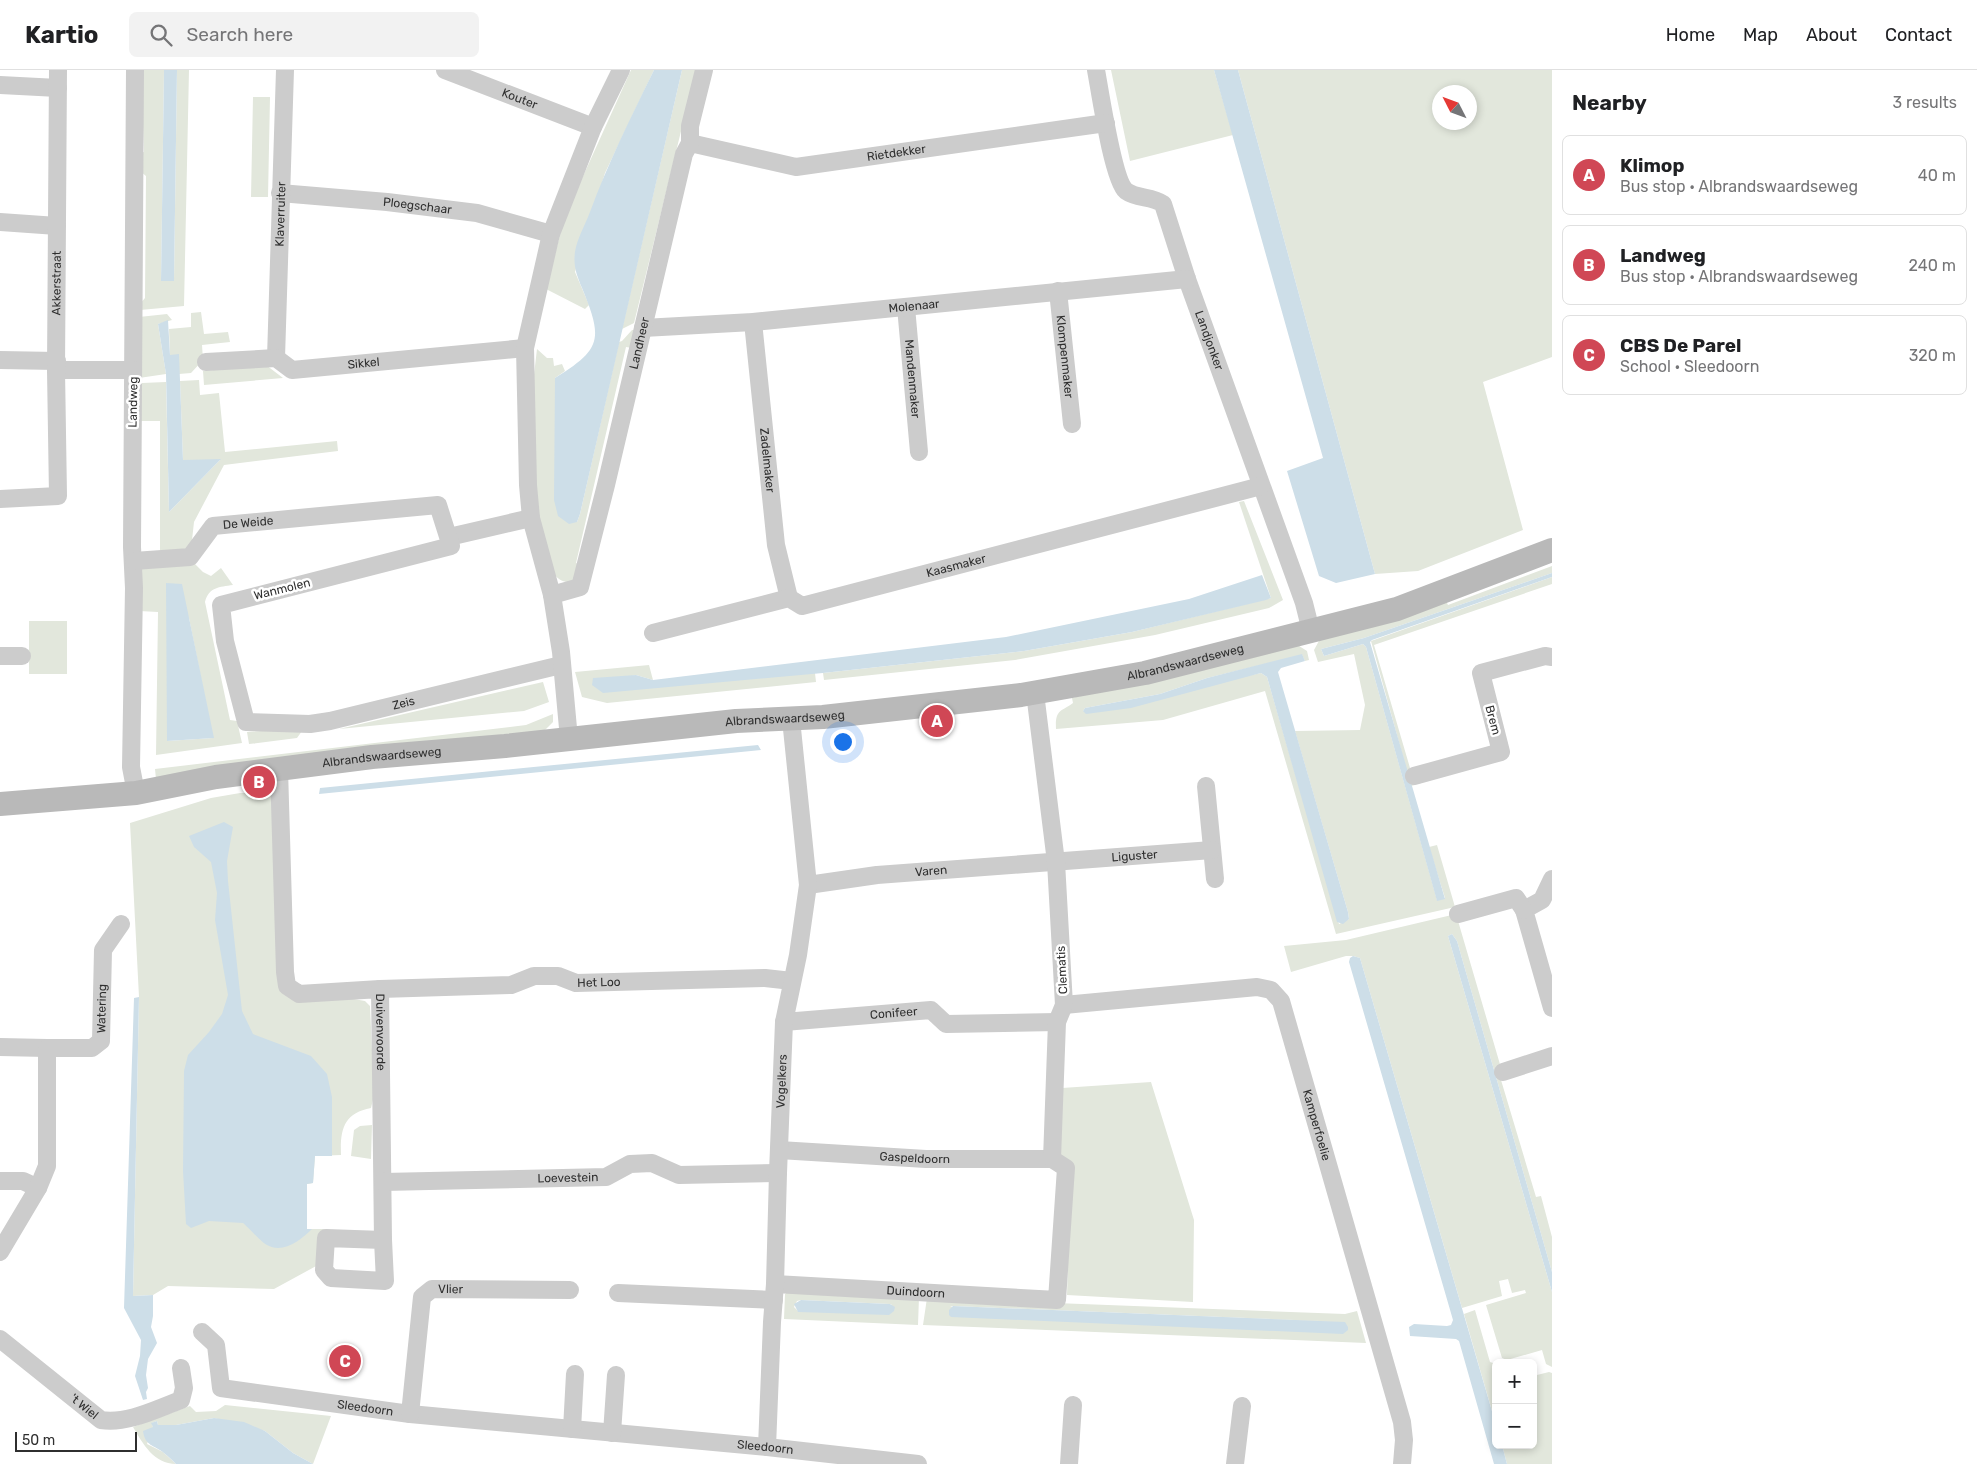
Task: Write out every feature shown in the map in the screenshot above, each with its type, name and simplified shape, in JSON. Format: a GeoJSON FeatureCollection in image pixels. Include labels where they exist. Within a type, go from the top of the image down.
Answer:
{"type":"FeatureCollection","features":[{"type":"Feature","properties":{"kind":"street","name":"Akkerstraat"},"geometry":{"type":"LineString","coordinates":[[0,499],[58,496],[56,365],[58,70]]}},
{"type":"Feature","properties":{"kind":"street","name":"Landweg"},"geometry":{"type":"LineString","coordinates":[[135,70],[132,547],[134,561],[131,767],[136,793]]}},
{"type":"Feature","properties":{"kind":"street","name":"Klaverruiter"},"geometry":{"type":"LineString","coordinates":[[276,358],[285,70]]}},
{"type":"Feature","properties":{"kind":"street","name":"Kouter"},"geometry":{"type":"LineString","coordinates":[[445,70],[593,127]]}},
{"type":"Feature","properties":{"kind":"street"},"geometry":{"type":"LineString","coordinates":[[568,739],[561,652],[552,595],[531,518],[528,484],[525,348],[551,234],[593,127],[622,70]]}},
{"type":"Feature","properties":{"kind":"street","name":"Landheer"},"geometry":{"type":"LineString","coordinates":[[552,595],[580,587],[684,154],[690,143],[690,126],[704,70]]}},
{"type":"Feature","properties":{"kind":"street","name":"Landjonker"},"geometry":{"type":"LineString","coordinates":[[1096,70],[1119,179],[1126,190],[1138,196],[1157,199],[1163,204],[1187,279],[1304,603],[1311,631]]}},
{"type":"Feature","properties":{"kind":"street"},"geometry":{"type":"LineString","coordinates":[[0,85],[58,88]]}},
{"type":"Feature","properties":{"kind":"street","name":"Rietdekker"},"geometry":{"type":"LineString","coordinates":[[690,143],[796,167],[1106,123]]}},
{"type":"Feature","properties":{"kind":"street","name":"Ploegschaar"},"geometry":{"type":"LineString","coordinates":[[280,193],[387,202],[477,213],[551,234]]}},
{"type":"Feature","properties":{"kind":"street"},"geometry":{"type":"LineString","coordinates":[[0,222],[57,226]]}},
{"type":"Feature","properties":{"kind":"street","name":"Molenaar"},"geometry":{"type":"LineString","coordinates":[[643,328],[753,322],[1187,279]]}},
{"type":"Feature","properties":{"kind":"street","name":"Klompenmaker"},"geometry":{"type":"LineString","coordinates":[[1058,291],[1072,424]]}},
{"type":"Feature","properties":{"kind":"street","name":"Mandenmaker"},"geometry":{"type":"LineString","coordinates":[[906,306],[919,452]]}},
{"type":"Feature","properties":{"kind":"street","name":"Zadelmaker"},"geometry":{"type":"LineString","coordinates":[[753,322],[776,545],[789,598]]}},
{"type":"Feature","properties":{"kind":"street","name":"Sikkel"},"geometry":{"type":"LineString","coordinates":[[276,358],[292,370],[525,348]]}},
{"type":"Feature","properties":{"kind":"street"},"geometry":{"type":"LineString","coordinates":[[206,362],[276,358]]}},
{"type":"Feature","properties":{"kind":"street","name":"Landweg"},"geometry":{"type":"LineString","coordinates":[[0,360],[134,370]]}},
{"type":"Feature","properties":{"kind":"street","name":"Kaasmaker"},"geometry":{"type":"LineString","coordinates":[[653,633],[789,598],[802,606],[1261,486]]}},
{"type":"Feature","properties":{"kind":"street","name":"De Weide"},"geometry":{"type":"LineString","coordinates":[[134,561],[190,557],[213,526],[438,505],[449,538]]}},
{"type":"Feature","properties":{"kind":"street","name":"Wanmolen"},"geometry":{"type":"LineString","coordinates":[[246,722],[225,641],[221,605],[451,546],[449,538],[531,518]]}},
{"type":"Feature","properties":{"kind":"street","name":"Albrandswaardseweg"},"geometry":{"type":"LineString","coordinates":[[0,804],[136,793],[216,777],[372,757],[736,721],[823,717],[1036,692],[1145,673],[1397,609],[1552,550]]}},
{"type":"Feature","properties":{"kind":"street"},"geometry":{"type":"LineString","coordinates":[[0,656],[22,656]]}},
{"type":"Feature","properties":{"kind":"street","name":"Brem"},"geometry":{"type":"LineString","coordinates":[[1414,776],[1501,752],[1481,673],[1545,656],[1552,658]]}},
{"type":"Feature","properties":{"kind":"street","name":"Zeis"},"geometry":{"type":"LineString","coordinates":[[246,722],[310,724],[330,721],[561,665]]}},
{"type":"Feature","properties":{"kind":"street","name":"Clematis"},"geometry":{"type":"LineString","coordinates":[[1036,692],[1056,862],[1064,1006],[1057,1022],[1052,1159]]}},
{"type":"Feature","properties":{"kind":"street","name":"Vogelkers"},"geometry":{"type":"LineString","coordinates":[[767,1447],[784,1022],[798,955],[808,885],[791,719]]}},
{"type":"Feature","properties":{"kind":"street","name":"Duivenvoorde"},"geometry":{"type":"LineString","coordinates":[[279,769],[285,972],[288,986],[300,994],[380,989],[384,1240]]}},
{"type":"Feature","properties":{"kind":"street"},"geometry":{"type":"LineString","coordinates":[[1206,786],[1215,879]]}},
{"type":"Feature","properties":{"kind":"street","name":"Liguster"},"geometry":{"type":"LineString","coordinates":[[1056,862],[1212,850]]}},
{"type":"Feature","properties":{"kind":"street","name":"Varen"},"geometry":{"type":"LineString","coordinates":[[808,885],[877,875],[1056,862]]}},
{"type":"Feature","properties":{"kind":"street"},"geometry":{"type":"LineString","coordinates":[[1524,910],[1542,900],[1552,880]]}},
{"type":"Feature","properties":{"kind":"street"},"geometry":{"type":"LineString","coordinates":[[1458,914],[1516,898],[1524,910],[1552,1008]]}},
{"type":"Feature","properties":{"kind":"street","name":"Watering"},"geometry":{"type":"LineString","coordinates":[[0,1046],[92,1048],[101,1042],[103,950],[121,924]]}},
{"type":"Feature","properties":{"kind":"street","name":"Het Loo"},"geometry":{"type":"LineString","coordinates":[[380,989],[511,985],[534,976],[558,976],[576,984],[765,978],[792,981]]}},
{"type":"Feature","properties":{"kind":"street","name":"Kamperfoelie"},"geometry":{"type":"LineString","coordinates":[[1064,1006],[1257,987],[1270,990],[1281,1001],[1402,1422],[1404,1440],[1402,1464]]}},
{"type":"Feature","properties":{"kind":"street","name":"Conifeer"},"geometry":{"type":"LineString","coordinates":[[784,1022],[931,1010],[946,1024],[1057,1022]]}},
{"type":"Feature","properties":{"kind":"street"},"geometry":{"type":"LineString","coordinates":[[0,1252],[38,1188],[48,1166],[47,1048]]}},
{"type":"Feature","properties":{"kind":"street"},"geometry":{"type":"LineString","coordinates":[[1503,1072],[1552,1056]]}},
{"type":"Feature","properties":{"kind":"street","name":"Gaspeldoorn"},"geometry":{"type":"LineString","coordinates":[[779,1150],[926,1159],[1052,1159]]}},
{"type":"Feature","properties":{"kind":"street","name":"Duindoorn"},"geometry":{"type":"LineString","coordinates":[[774,1292],[1058,1300],[1066,1168],[1052,1159]]}},
{"type":"Feature","properties":{"kind":"street","name":"Loevestein"},"geometry":{"type":"LineString","coordinates":[[383,1182],[606,1176],[630,1164],[652,1163],[678,1175],[778,1173]]}},
{"type":"Feature","properties":{"kind":"street"},"geometry":{"type":"LineString","coordinates":[[0,1181],[22,1181],[38,1188]]}},
{"type":"Feature","properties":{"kind":"street","name":"Vlier"},"geometry":{"type":"LineString","coordinates":[[410,1414],[422,1297],[432,1289],[570,1290]]}},
{"type":"Feature","properties":{"kind":"street"},"geometry":{"type":"LineString","coordinates":[[618,1293],[774,1292]]}},
{"type":"Feature","properties":{"kind":"street","name":"Sleedoorn"},"geometry":{"type":"LineString","coordinates":[[202,1332],[216,1346],[221,1388],[410,1414],[767,1447],[918,1464]]}},
{"type":"Feature","properties":{"kind":"street","name":"'t Wiel"},"geometry":{"type":"LineString","coordinates":[[0,1339],[101,1420],[112,1422],[124,1420],[181,1400],[184,1388],[181,1368]]}},
{"type":"Feature","properties":{"kind":"street"},"geometry":{"type":"LineString","coordinates":[[572,1429],[575,1374]]}},
{"type":"Feature","properties":{"kind":"street"},"geometry":{"type":"LineString","coordinates":[[612,1433],[616,1375]]}},
{"type":"Feature","properties":{"kind":"street"},"geometry":{"type":"LineString","coordinates":[[1069,1464],[1073,1405]]}},
{"type":"Feature","properties":{"kind":"street"},"geometry":{"type":"LineString","coordinates":[[1234,1464],[1242,1406]]}},
{"type":"Feature","properties":{"kind":"shaded area"},"geometry":{"type":"Polygon","coordinates":[[[141,70],[164,70],[161,281],[174,281],[177,70],[189,70],[184,306],[140,310],[139,305],[145,298],[146,176],[140,171],[139,153],[144,152],[141,70]]]}},
{"type":"Feature","properties":{"kind":"shaded area"},"geometry":{"type":"Polygon","coordinates":[[[164,70],[177,70],[174,281],[161,281],[164,70]]]}},
{"type":"Feature","properties":{"kind":"shaded area"},"geometry":{"type":"Polygon","coordinates":[[[631,70],[654,70],[605,173],[575,272],[589,305],[585,309],[546,289],[562,227],[631,70]]]}},
{"type":"Feature","properties":{"kind":"shaded area"},"geometry":{"type":"Polygon","coordinates":[[[654,70],[682,70],[580,514],[577,522],[569,524],[558,516],[554,500],[555,378],[571,368],[590,350],[594,341],[595,331],[589,305],[576,271],[575,252],[579,237],[604,176],[654,70]]]}},
{"type":"Feature","properties":{"kind":"shaded area"},"geometry":{"type":"Polygon","coordinates":[[[682,70],[696,70],[634,323],[622,329],[682,70]]]}},
{"type":"Feature","properties":{"kind":"shaded area"},"geometry":{"type":"Polygon","coordinates":[[[1111,70],[1214,70],[1233,135],[1130,161],[1111,70]]]}},
{"type":"Feature","properties":{"kind":"shaded area"},"geometry":{"type":"Polygon","coordinates":[[[1214,70],[1238,70],[1375,574],[1336,583],[1319,576],[1287,471],[1323,458],[1214,70]]]}},
{"type":"Feature","properties":{"kind":"shaded area"},"geometry":{"type":"Polygon","coordinates":[[[1238,70],[1552,70],[1552,357],[1483,382],[1523,530],[1418,571],[1375,574],[1238,70]]]}},
{"type":"Feature","properties":{"kind":"shaded area"},"geometry":{"type":"Polygon","coordinates":[[[253,97],[270,97],[268,197],[251,197],[253,97]]]}},
{"type":"Feature","properties":{"kind":"shaded area"},"geometry":{"type":"Polygon","coordinates":[[[201,312],[204,334],[228,332],[230,342],[202,345],[203,360],[191,373],[179,374],[179,355],[170,355],[169,329],[191,327],[191,313],[201,312]]]}},
{"type":"Feature","properties":{"kind":"shaded area"},"geometry":{"type":"Polygon","coordinates":[[[167,314],[172,320],[158,324],[166,374],[139,378],[139,317],[167,314]]]}},
{"type":"Feature","properties":{"kind":"shaded area"},"geometry":{"type":"Polygon","coordinates":[[[168,320],[170,355],[179,354],[183,460],[221,459],[169,512],[166,374],[158,324],[168,320]]]}},
{"type":"Feature","properties":{"kind":"shaded area"},"geometry":{"type":"Polygon","coordinates":[[[632,330],[638,330],[632,348],[626,347],[576,563],[580,565],[574,581],[565,582],[553,573],[536,509],[532,392],[537,349],[547,358],[553,358],[554,366],[562,364],[565,371],[555,378],[577,522],[619,342],[632,330]]]}},
{"type":"Feature","properties":{"kind":"shaded area"},"geometry":{"type":"Polygon","coordinates":[[[266,365],[283,378],[204,385],[203,371],[266,365]]]}},
{"type":"Feature","properties":{"kind":"shaded area"},"geometry":{"type":"Polygon","coordinates":[[[199,380],[200,395],[219,393],[225,452],[337,441],[338,451],[224,465],[194,522],[191,549],[160,552],[160,421],[139,421],[138,396],[142,395],[142,383],[166,382],[169,512],[220,460],[183,460],[180,381],[199,380]]]}},
{"type":"Feature","properties":{"kind":"shaded area"},"geometry":{"type":"Polygon","coordinates":[[[1244,501],[1283,600],[1269,608],[1155,635],[1015,660],[824,680],[823,673],[1024,651],[1132,632],[1271,598],[1239,502],[1244,501]]]}},
{"type":"Feature","properties":{"kind":"shaded area"},"geometry":{"type":"Polygon","coordinates":[[[194,563],[203,572],[211,576],[221,568],[233,585],[219,587],[212,591],[205,602],[230,720],[237,721],[242,743],[156,755],[158,612],[139,611],[141,567],[194,563]],[[167,583],[167,741],[213,738],[189,618],[167,583]]]}},
{"type":"Feature","properties":{"kind":"shaded area"},"geometry":{"type":"Polygon","coordinates":[[[1552,566],[1552,573],[1364,638],[1321,649],[1324,656],[1363,644],[1366,647],[1437,900],[1445,898],[1429,847],[1437,845],[1455,907],[1336,934],[1265,691],[1163,720],[1056,729],[1058,714],[1073,703],[1072,698],[1296,644],[1307,651],[1309,660],[1305,661],[1302,655],[1207,678],[1160,694],[1085,708],[1083,711],[1261,673],[1267,677],[1339,924],[1349,919],[1348,912],[1295,731],[1360,730],[1365,705],[1354,654],[1318,662],[1314,650],[1320,639],[1446,601],[1448,605],[1552,566]]]}},
{"type":"Feature","properties":{"kind":"shaded area"},"geometry":{"type":"Polygon","coordinates":[[[1552,573],[1552,577],[1370,642],[1445,899],[1437,901],[1366,647],[1363,644],[1324,656],[1321,649],[1364,638],[1552,573]]]}},
{"type":"Feature","properties":{"kind":"shaded area"},"geometry":{"type":"Polygon","coordinates":[[[1262,575],[1271,598],[1266,600],[1132,632],[1024,651],[823,673],[603,693],[592,685],[593,678],[636,675],[653,680],[1006,637],[1189,599],[1262,575]]]}},
{"type":"Feature","properties":{"kind":"shaded area"},"geometry":{"type":"Polygon","coordinates":[[[1552,577],[1552,584],[1374,645],[1415,785],[1411,786],[1371,641],[1552,577]]]}},
{"type":"Feature","properties":{"kind":"shaded area"},"geometry":{"type":"Polygon","coordinates":[[[166,583],[182,584],[214,738],[167,741],[166,583]]]}},
{"type":"Feature","properties":{"kind":"shaded area"},"geometry":{"type":"Polygon","coordinates":[[[29,621],[67,621],[67,674],[29,674],[29,621]]]}},
{"type":"Feature","properties":{"kind":"shaded area"},"geometry":{"type":"Polygon","coordinates":[[[1302,654],[1305,661],[1281,668],[1278,672],[1348,912],[1349,919],[1343,924],[1337,922],[1267,677],[1261,673],[1131,708],[1086,714],[1083,711],[1085,708],[1160,694],[1207,678],[1302,654]]]}},
{"type":"Feature","properties":{"kind":"shaded area"},"geometry":{"type":"Polygon","coordinates":[[[649,665],[653,680],[636,675],[593,685],[815,673],[816,682],[607,703],[582,697],[575,672],[649,665]]]}},
{"type":"Feature","properties":{"kind":"shaded area"},"geometry":{"type":"Polygon","coordinates":[[[543,682],[549,702],[524,711],[339,729],[543,682]]]}},
{"type":"Feature","properties":{"kind":"shaded area"},"geometry":{"type":"Polygon","coordinates":[[[553,714],[553,722],[543,732],[156,779],[155,769],[526,725],[553,714]]]}},
{"type":"Feature","properties":{"kind":"shaded area"},"geometry":{"type":"Polygon","coordinates":[[[302,728],[297,738],[249,744],[247,732],[302,728]]]}},
{"type":"Feature","properties":{"kind":"shaded area"},"geometry":{"type":"Polygon","coordinates":[[[758,745],[761,750],[319,794],[320,788],[758,745]]]}},
{"type":"Feature","properties":{"kind":"shaded area"},"geometry":{"type":"Polygon","coordinates":[[[240,793],[272,793],[280,986],[365,1001],[370,1006],[374,1095],[371,1108],[362,1110],[349,1118],[341,1137],[341,1155],[315,1156],[313,1183],[307,1184],[307,1229],[326,1229],[318,1265],[274,1289],[168,1286],[153,1295],[133,1296],[139,997],[130,823],[211,798],[240,793]]]}},
{"type":"Feature","properties":{"kind":"shaded area"},"geometry":{"type":"Polygon","coordinates":[[[224,822],[233,827],[227,861],[242,1011],[253,1034],[311,1056],[327,1074],[332,1097],[332,1156],[315,1156],[313,1183],[307,1184],[307,1229],[312,1229],[297,1241],[279,1248],[264,1243],[243,1223],[209,1221],[191,1228],[186,1224],[183,1171],[184,1071],[188,1055],[222,1014],[228,995],[215,920],[217,893],[211,862],[194,847],[189,836],[224,822]]]}},
{"type":"Feature","properties":{"kind":"shaded area"},"geometry":{"type":"Polygon","coordinates":[[[1456,914],[1504,1078],[1501,1080],[1536,1197],[1541,1196],[1552,1237],[1552,1272],[1457,941],[1452,934],[1448,936],[1552,1292],[1552,1367],[1546,1364],[1542,1350],[1510,1359],[1502,1358],[1486,1305],[1526,1293],[1525,1290],[1512,1293],[1508,1279],[1499,1281],[1502,1296],[1462,1308],[1360,958],[1346,956],[1291,972],[1284,946],[1346,940],[1456,914]]]}},
{"type":"Feature","properties":{"kind":"shaded area"},"geometry":{"type":"Polygon","coordinates":[[[1452,934],[1457,941],[1552,1272],[1552,1292],[1448,936],[1452,934]]]}},
{"type":"Feature","properties":{"kind":"shaded area"},"geometry":{"type":"Polygon","coordinates":[[[1353,956],[1360,958],[1492,1411],[1492,1449],[1503,1449],[1507,1464],[1494,1464],[1459,1341],[1456,1339],[1410,1336],[1409,1327],[1414,1324],[1447,1326],[1451,1325],[1453,1320],[1349,962],[1353,956]]]}},
{"type":"Feature","properties":{"kind":"shaded area"},"geometry":{"type":"Polygon","coordinates":[[[139,997],[133,1296],[153,1295],[151,1327],[157,1343],[148,1359],[146,1375],[147,1399],[143,1400],[135,1376],[140,1356],[141,1340],[124,1308],[134,998],[139,997]]]}},
{"type":"Feature","properties":{"kind":"shaded area"},"geometry":{"type":"Polygon","coordinates":[[[1151,1082],[1194,1220],[1193,1302],[1067,1295],[1071,1170],[1058,1151],[1062,1088],[1151,1082]]]}},
{"type":"Feature","properties":{"kind":"shaded area"},"geometry":{"type":"Polygon","coordinates":[[[372,1125],[371,1159],[351,1156],[354,1130],[360,1126],[372,1125]]]}},
{"type":"Feature","properties":{"kind":"shaded area"},"geometry":{"type":"Polygon","coordinates":[[[788,1292],[919,1297],[918,1325],[784,1319],[785,1294],[788,1292]],[[801,1300],[797,1301],[794,1307],[799,1312],[892,1305],[801,1300]]]}},
{"type":"Feature","properties":{"kind":"shaded area"},"geometry":{"type":"Polygon","coordinates":[[[927,1298],[1345,1314],[1357,1311],[1366,1343],[923,1325],[927,1298]],[[953,1306],[950,1307],[1345,1322],[953,1306]]]}},
{"type":"Feature","properties":{"kind":"shaded area"},"geometry":{"type":"Polygon","coordinates":[[[801,1300],[890,1304],[895,1307],[894,1311],[889,1315],[798,1312],[794,1304],[801,1300]]]}},
{"type":"Feature","properties":{"kind":"shaded area"},"geometry":{"type":"Polygon","coordinates":[[[953,1306],[1345,1322],[1348,1330],[1343,1334],[951,1317],[949,1310],[953,1306]]]}},
{"type":"Feature","properties":{"kind":"shaded area"},"geometry":{"type":"Polygon","coordinates":[[[1475,1310],[1490,1362],[1492,1363],[1492,1411],[1464,1314],[1475,1310]]]}},
{"type":"Feature","properties":{"kind":"shaded area"},"geometry":{"type":"Polygon","coordinates":[[[1552,1373],[1552,1464],[1507,1464],[1503,1449],[1537,1449],[1537,1375],[1552,1373]]]}},
{"type":"Feature","properties":{"kind":"shaded area"},"geometry":{"type":"Polygon","coordinates":[[[225,1405],[331,1416],[313,1464],[293,1453],[265,1431],[214,1418],[176,1425],[158,1425],[157,1421],[152,1423],[153,1427],[147,1444],[163,1452],[176,1464],[168,1463],[161,1461],[150,1452],[133,1427],[190,1406],[196,1412],[216,1411],[225,1405]]]}},
{"type":"Feature","properties":{"kind":"shaded area"},"geometry":{"type":"Polygon","coordinates":[[[214,1418],[244,1422],[265,1431],[293,1453],[313,1464],[176,1464],[164,1453],[150,1445],[144,1436],[143,1431],[153,1427],[151,1423],[157,1421],[158,1425],[176,1425],[214,1418]]]}},
{"type":"Feature","properties":{"kind":"place","name":"Klimop"},"geometry":{"type":"Point","coordinates":[937,721]}},
{"type":"Feature","properties":{"kind":"place","name":"Landweg"},"geometry":{"type":"Point","coordinates":[259,782]}},
{"type":"Feature","properties":{"kind":"place","name":"CBS De Parel"},"geometry":{"type":"Point","coordinates":[345,1361]}}]}
